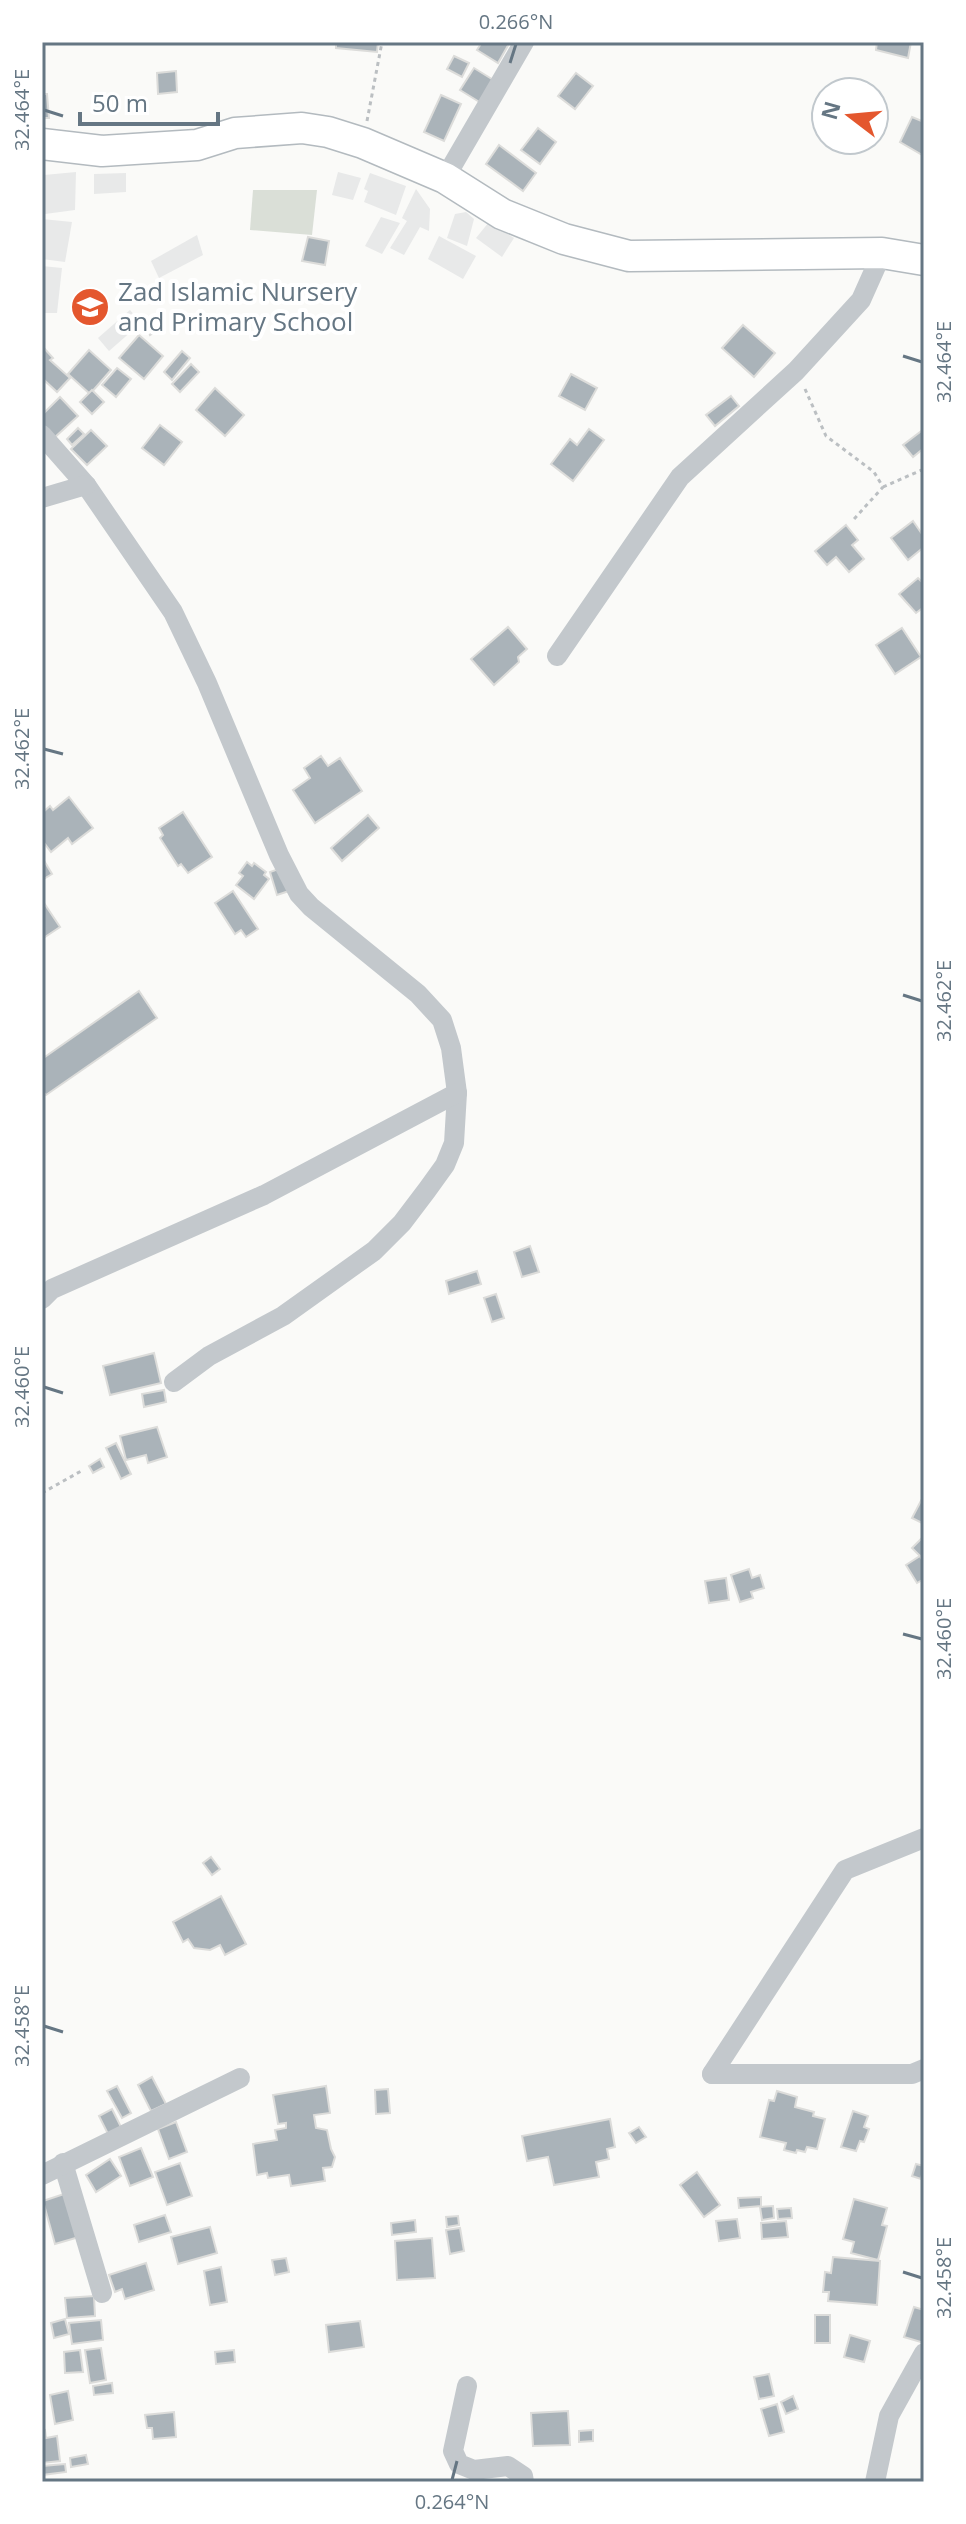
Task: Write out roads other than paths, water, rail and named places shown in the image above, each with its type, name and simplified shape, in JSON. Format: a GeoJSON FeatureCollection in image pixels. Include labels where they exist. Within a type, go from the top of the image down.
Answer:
{"type":"FeatureCollection","features":[{"type":"Feature","properties":{"kind":"street"},"geometry":{"type":"LineString","coordinates":[[445,178],[488,109],[524,42]]}},
{"type":"Feature","properties":{"kind":"street"},"geometry":{"type":"LineString","coordinates":[[42,144],[102,151],[197,145],[235,133],[302,128],[363,143],[445,178],[502,214],[564,239],[629,256],[882,253],[924,260]]}},
{"type":"Feature","properties":{"kind":"street"},"geometry":{"type":"LineString","coordinates":[[557,656],[680,477],[796,371],[861,300],[882,253]]}},
{"type":"Feature","properties":{"kind":"street"},"geometry":{"type":"LineString","coordinates":[[42,435],[86,485],[173,612],[299,894],[418,994],[442,1020],[451,1048],[457,1093],[454,1143],[445,1165],[402,1223],[374,1251],[332,1284],[283,1316],[209,1356],[174,1382]]}},
{"type":"Feature","properties":{"kind":"street"},"geometry":{"type":"LineString","coordinates":[[42,498],[86,485]]}},
{"type":"Feature","properties":{"kind":"street"},"geometry":{"type":"LineString","coordinates":[[42,1299],[52,1289],[264,1195],[457,1093]]}},
{"type":"Feature","properties":{"kind":"street"},"geometry":{"type":"LineString","coordinates":[[924,1838],[845,1870],[712,2074],[912,2074],[924,2069]]}},
{"type":"Feature","properties":{"kind":"street"},"geometry":{"type":"LineString","coordinates":[[42,2175],[240,2078]]}},
{"type":"Feature","properties":{"kind":"street"},"geometry":{"type":"LineString","coordinates":[[63,2163],[102,2293]]}},
{"type":"Feature","properties":{"kind":"street"},"geometry":{"type":"LineString","coordinates":[[875,2482],[889,2416],[924,2355]]}},
{"type":"Feature","properties":{"kind":"street"},"geometry":{"type":"LineString","coordinates":[[467,2386],[453,2451],[459,2464],[474,2470],[508,2466],[523,2476],[524,2482]]}},
{"type":"Feature","properties":{"kind":"place","name":"Zad Islamic Nursery and Primary School"},"geometry":{"type":"Point","coordinates":[90,307]}}]}
